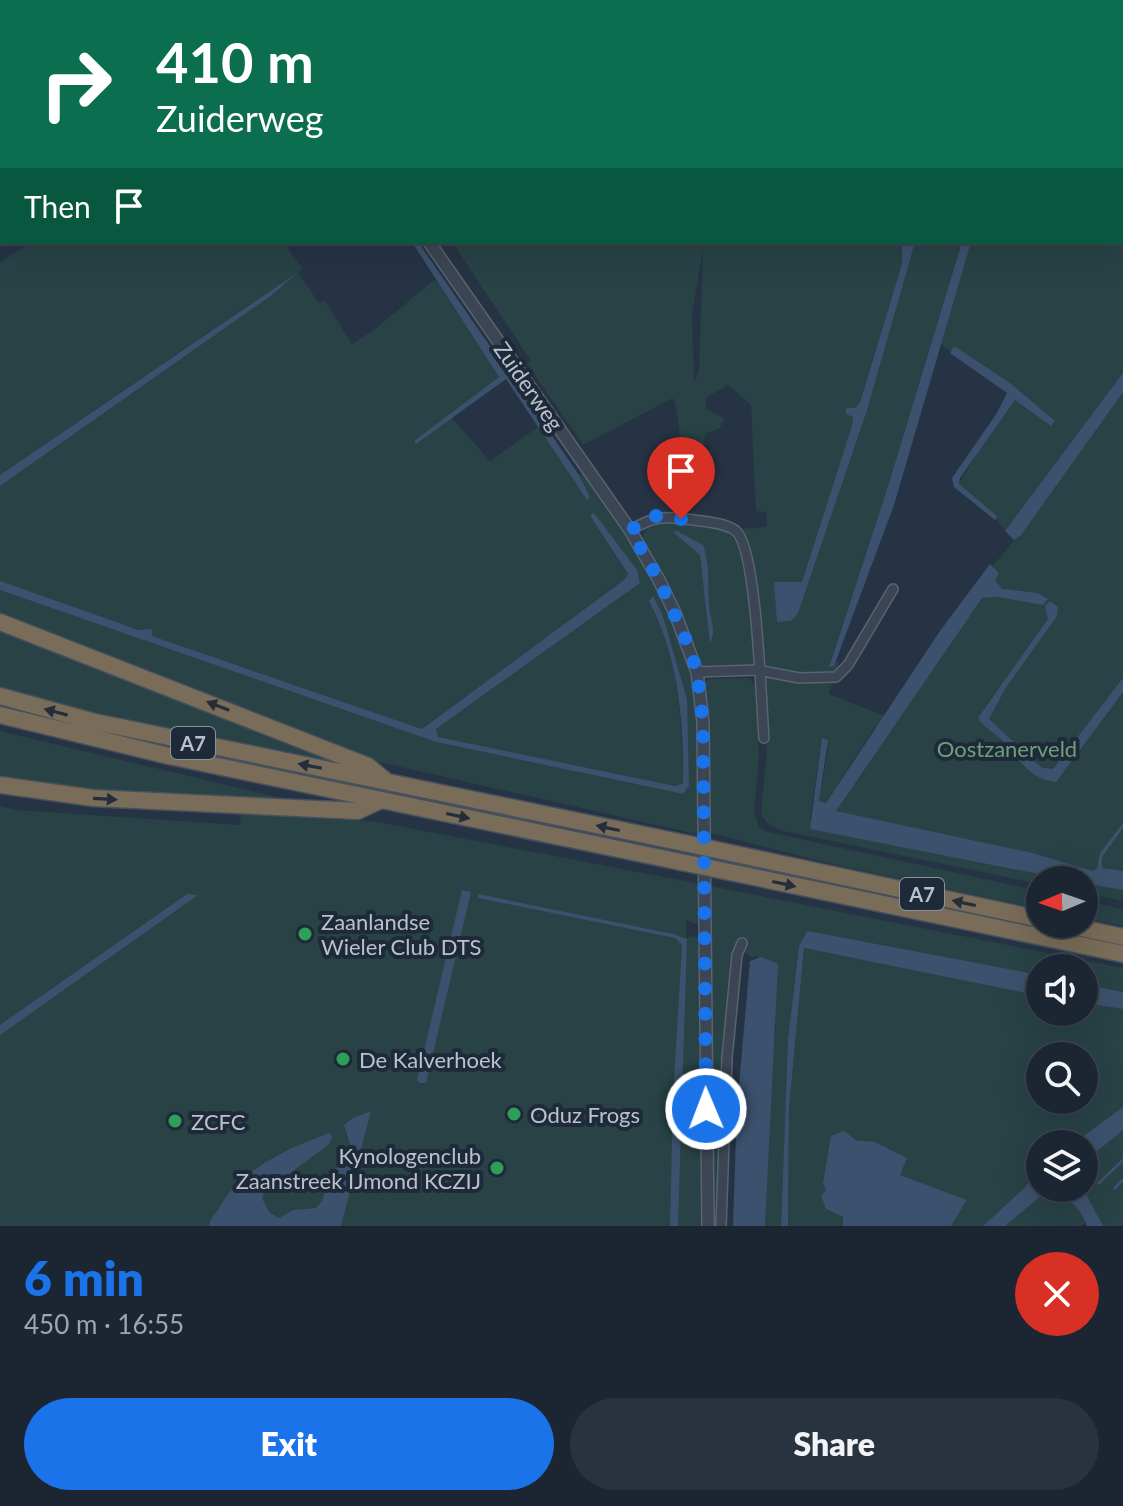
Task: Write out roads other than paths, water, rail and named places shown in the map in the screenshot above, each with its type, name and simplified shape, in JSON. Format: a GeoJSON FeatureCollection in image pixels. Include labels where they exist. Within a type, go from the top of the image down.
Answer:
{"type":"FeatureCollection","features":[{"type":"Feature","properties":{"kind":"highway","name":"A7"},"geometry":{"type":"LineString","coordinates":[[0,622],[368,766],[387,782]]}},
{"type":"Feature","properties":{"kind":"highway","name":"A7"},"geometry":{"type":"LineString","coordinates":[[0,696],[91,721],[1026,916]]}},
{"type":"Feature","properties":{"kind":"highway","name":"A7"},"geometry":{"type":"LineString","coordinates":[[0,715],[169,756],[1123,954]]}},
{"type":"Feature","properties":{"kind":"highway","name":"A7"},"geometry":{"type":"LineString","coordinates":[[0,785],[93,798],[358,811],[381,800]]}},
{"type":"Feature","properties":{"kind":"highway"},"geometry":{"type":"LineString","coordinates":[[1098,932],[1123,937]]}},
{"type":"Feature","properties":{"kind":"street","name":"Zuiderweg"},"geometry":{"type":"LineString","coordinates":[[430,244],[630,530],[675,613],[697,672],[703,722],[708,1226]]}},
{"type":"Feature","properties":{"kind":"street"},"geometry":{"type":"LineString","coordinates":[[630,530],[656,516],[707,522],[736,532],[745,545],[764,738]]}},
{"type":"Feature","properties":{"kind":"street"},"geometry":{"type":"LineString","coordinates":[[697,672],[758,670],[799,678],[836,677],[848,665],[893,589]]}},
{"type":"Feature","properties":{"kind":"street"},"geometry":{"type":"LineString","coordinates":[[721,1226],[727,1058],[737,955],[742,943]]}},
{"type":"Feature","properties":{"kind":"water"},"geometry":{"type":"Polygon","coordinates":[[[413,244],[419,244],[579,475],[590,497],[587,500],[506,379],[416,444],[414,441],[499,377],[413,244]]]}},
{"type":"Feature","properties":{"kind":"water"},"geometry":{"type":"Polygon","coordinates":[[[914,244],[867,410],[798,613],[791,621],[777,622],[774,582],[802,582],[852,426],[853,417],[846,414],[846,408],[855,408],[860,403],[902,264],[902,245],[914,244]]]}},
{"type":"Feature","properties":{"kind":"water"},"geometry":{"type":"Polygon","coordinates":[[[961,244],[970,244],[894,505],[834,666],[829,667],[961,244]]]}},
{"type":"Feature","properties":{"kind":"water"},"geometry":{"type":"Polygon","coordinates":[[[298,272],[272,295],[0,486],[0,475],[298,272]]]}},
{"type":"Feature","properties":{"kind":"water"},"geometry":{"type":"Polygon","coordinates":[[[954,346],[1010,383],[1055,421],[1051,426],[1015,400],[960,478],[959,484],[997,516],[995,520],[954,487],[952,478],[997,413],[1007,393],[950,353],[954,346]]]}},
{"type":"Feature","properties":{"kind":"water"},"geometry":{"type":"Polygon","coordinates":[[[1123,373],[1123,392],[1021,535],[1014,540],[1005,531],[1123,373]]]}},
{"type":"Feature","properties":{"kind":"water"},"geometry":{"type":"Polygon","coordinates":[[[594,513],[637,570],[640,583],[436,729],[438,737],[675,786],[683,783],[677,689],[667,644],[649,601],[653,596],[663,616],[687,699],[689,785],[683,794],[436,742],[0,590],[0,581],[139,630],[152,629],[152,636],[422,729],[624,580],[628,574],[590,515],[594,513]]]}},
{"type":"Feature","properties":{"kind":"water"},"geometry":{"type":"Polygon","coordinates":[[[677,531],[703,545],[713,629],[710,644],[700,555],[673,532],[677,531]]]}},
{"type":"Feature","properties":{"kind":"water"},"geometry":{"type":"Polygon","coordinates":[[[990,564],[999,573],[995,580],[1002,589],[1037,593],[1048,599],[1043,605],[998,597],[982,598],[836,811],[1032,853],[1075,866],[1026,866],[1026,872],[810,829],[822,738],[828,740],[819,801],[826,803],[940,631],[990,564]]]}},
{"type":"Feature","properties":{"kind":"water"},"geometry":{"type":"Polygon","coordinates":[[[1050,601],[1058,607],[1057,616],[1005,689],[989,719],[1035,762],[1043,768],[1053,769],[1123,678],[1123,692],[1056,782],[1033,773],[978,718],[1048,619],[1045,606],[1050,601]]]}},
{"type":"Feature","properties":{"kind":"water"},"geometry":{"type":"Polygon","coordinates":[[[1123,823],[1123,828],[1102,857],[1102,868],[1123,871],[1123,890],[1098,886],[1098,866],[1100,853],[1123,823]]]}},
{"type":"Feature","properties":{"kind":"water"},"geometry":{"type":"Polygon","coordinates":[[[462,890],[471,892],[426,1083],[420,1083],[417,1080],[462,890]]]}},
{"type":"Feature","properties":{"kind":"water"},"geometry":{"type":"Polygon","coordinates":[[[187,894],[198,895],[0,1035],[0,1025],[187,894]]]}},
{"type":"Feature","properties":{"kind":"water"},"geometry":{"type":"Polygon","coordinates":[[[478,894],[687,939],[678,1226],[670,1226],[673,1097],[682,945],[675,938],[478,898],[478,894]]]}},
{"type":"Feature","properties":{"kind":"water"},"geometry":{"type":"Polygon","coordinates":[[[807,931],[1026,972],[1026,993],[804,948],[789,1109],[788,1226],[781,1226],[788,1039],[799,946],[807,931]]]}},
{"type":"Feature","properties":{"kind":"water"},"geometry":{"type":"Polygon","coordinates":[[[762,957],[778,964],[765,1226],[733,1226],[737,1108],[750,961],[762,957]]]}},
{"type":"Feature","properties":{"kind":"water"},"geometry":{"type":"Polygon","coordinates":[[[1098,987],[1123,992],[1123,1009],[1098,1005],[1098,987]]]}},
{"type":"Feature","properties":{"kind":"water"},"geometry":{"type":"Polygon","coordinates":[[[1123,1107],[1123,1130],[1098,1151],[1098,1130],[1092,1130],[1123,1107]]]}},
{"type":"Feature","properties":{"kind":"water"},"geometry":{"type":"Polygon","coordinates":[[[371,1111],[341,1226],[209,1226],[230,1192],[254,1170],[284,1152],[330,1133],[329,1144],[264,1193],[262,1198],[269,1212],[279,1218],[293,1210],[316,1208],[322,1201],[329,1178],[347,1154],[350,1144],[344,1125],[371,1111]]]}},
{"type":"Feature","properties":{"kind":"water"},"geometry":{"type":"Polygon","coordinates":[[[844,1131],[856,1140],[875,1142],[907,1158],[900,1175],[967,1200],[951,1226],[843,1226],[843,1217],[826,1209],[821,1196],[826,1190],[823,1183],[831,1136],[844,1131]]]}},
{"type":"Feature","properties":{"kind":"water"},"geometry":{"type":"Polygon","coordinates":[[[1026,1186],[1026,1202],[1034,1202],[1005,1226],[983,1226],[1026,1186]]]}},
{"type":"Feature","properties":{"kind":"water"},"geometry":{"type":"Polygon","coordinates":[[[1071,1202],[1090,1202],[1103,1226],[1087,1226],[1071,1202]]]}},
{"type":"Feature","properties":{"kind":"waterway"},"geometry":{"type":"LineString","coordinates":[[1099,1183],[1123,1160]]}},
{"type":"Feature","properties":{"kind":"waterway"},"geometry":{"type":"LineString","coordinates":[[1115,1188],[1123,1180]]}},
{"type":"Feature","properties":{"kind":"place","name":"Zaanlandse Wieler Club DTS"},"geometry":{"type":"Point","coordinates":[305,934]}},
{"type":"Feature","properties":{"kind":"place","name":"De Kalverhoek"},"geometry":{"type":"Point","coordinates":[343,1059]}},
{"type":"Feature","properties":{"kind":"place","name":"Oduz Frogs"},"geometry":{"type":"Point","coordinates":[514,1114]}},
{"type":"Feature","properties":{"kind":"place","name":"ZCFC"},"geometry":{"type":"Point","coordinates":[175,1121]}},
{"type":"Feature","properties":{"kind":"place","name":"Kynologenclub Zaanstreek IJmond KCZIJ"},"geometry":{"type":"Point","coordinates":[497,1168]}},
{"type":"Feature","properties":{"kind":"park label","name":"Oostzanerveld"},"geometry":{"type":"Point","coordinates":[1007,748]}}]}
